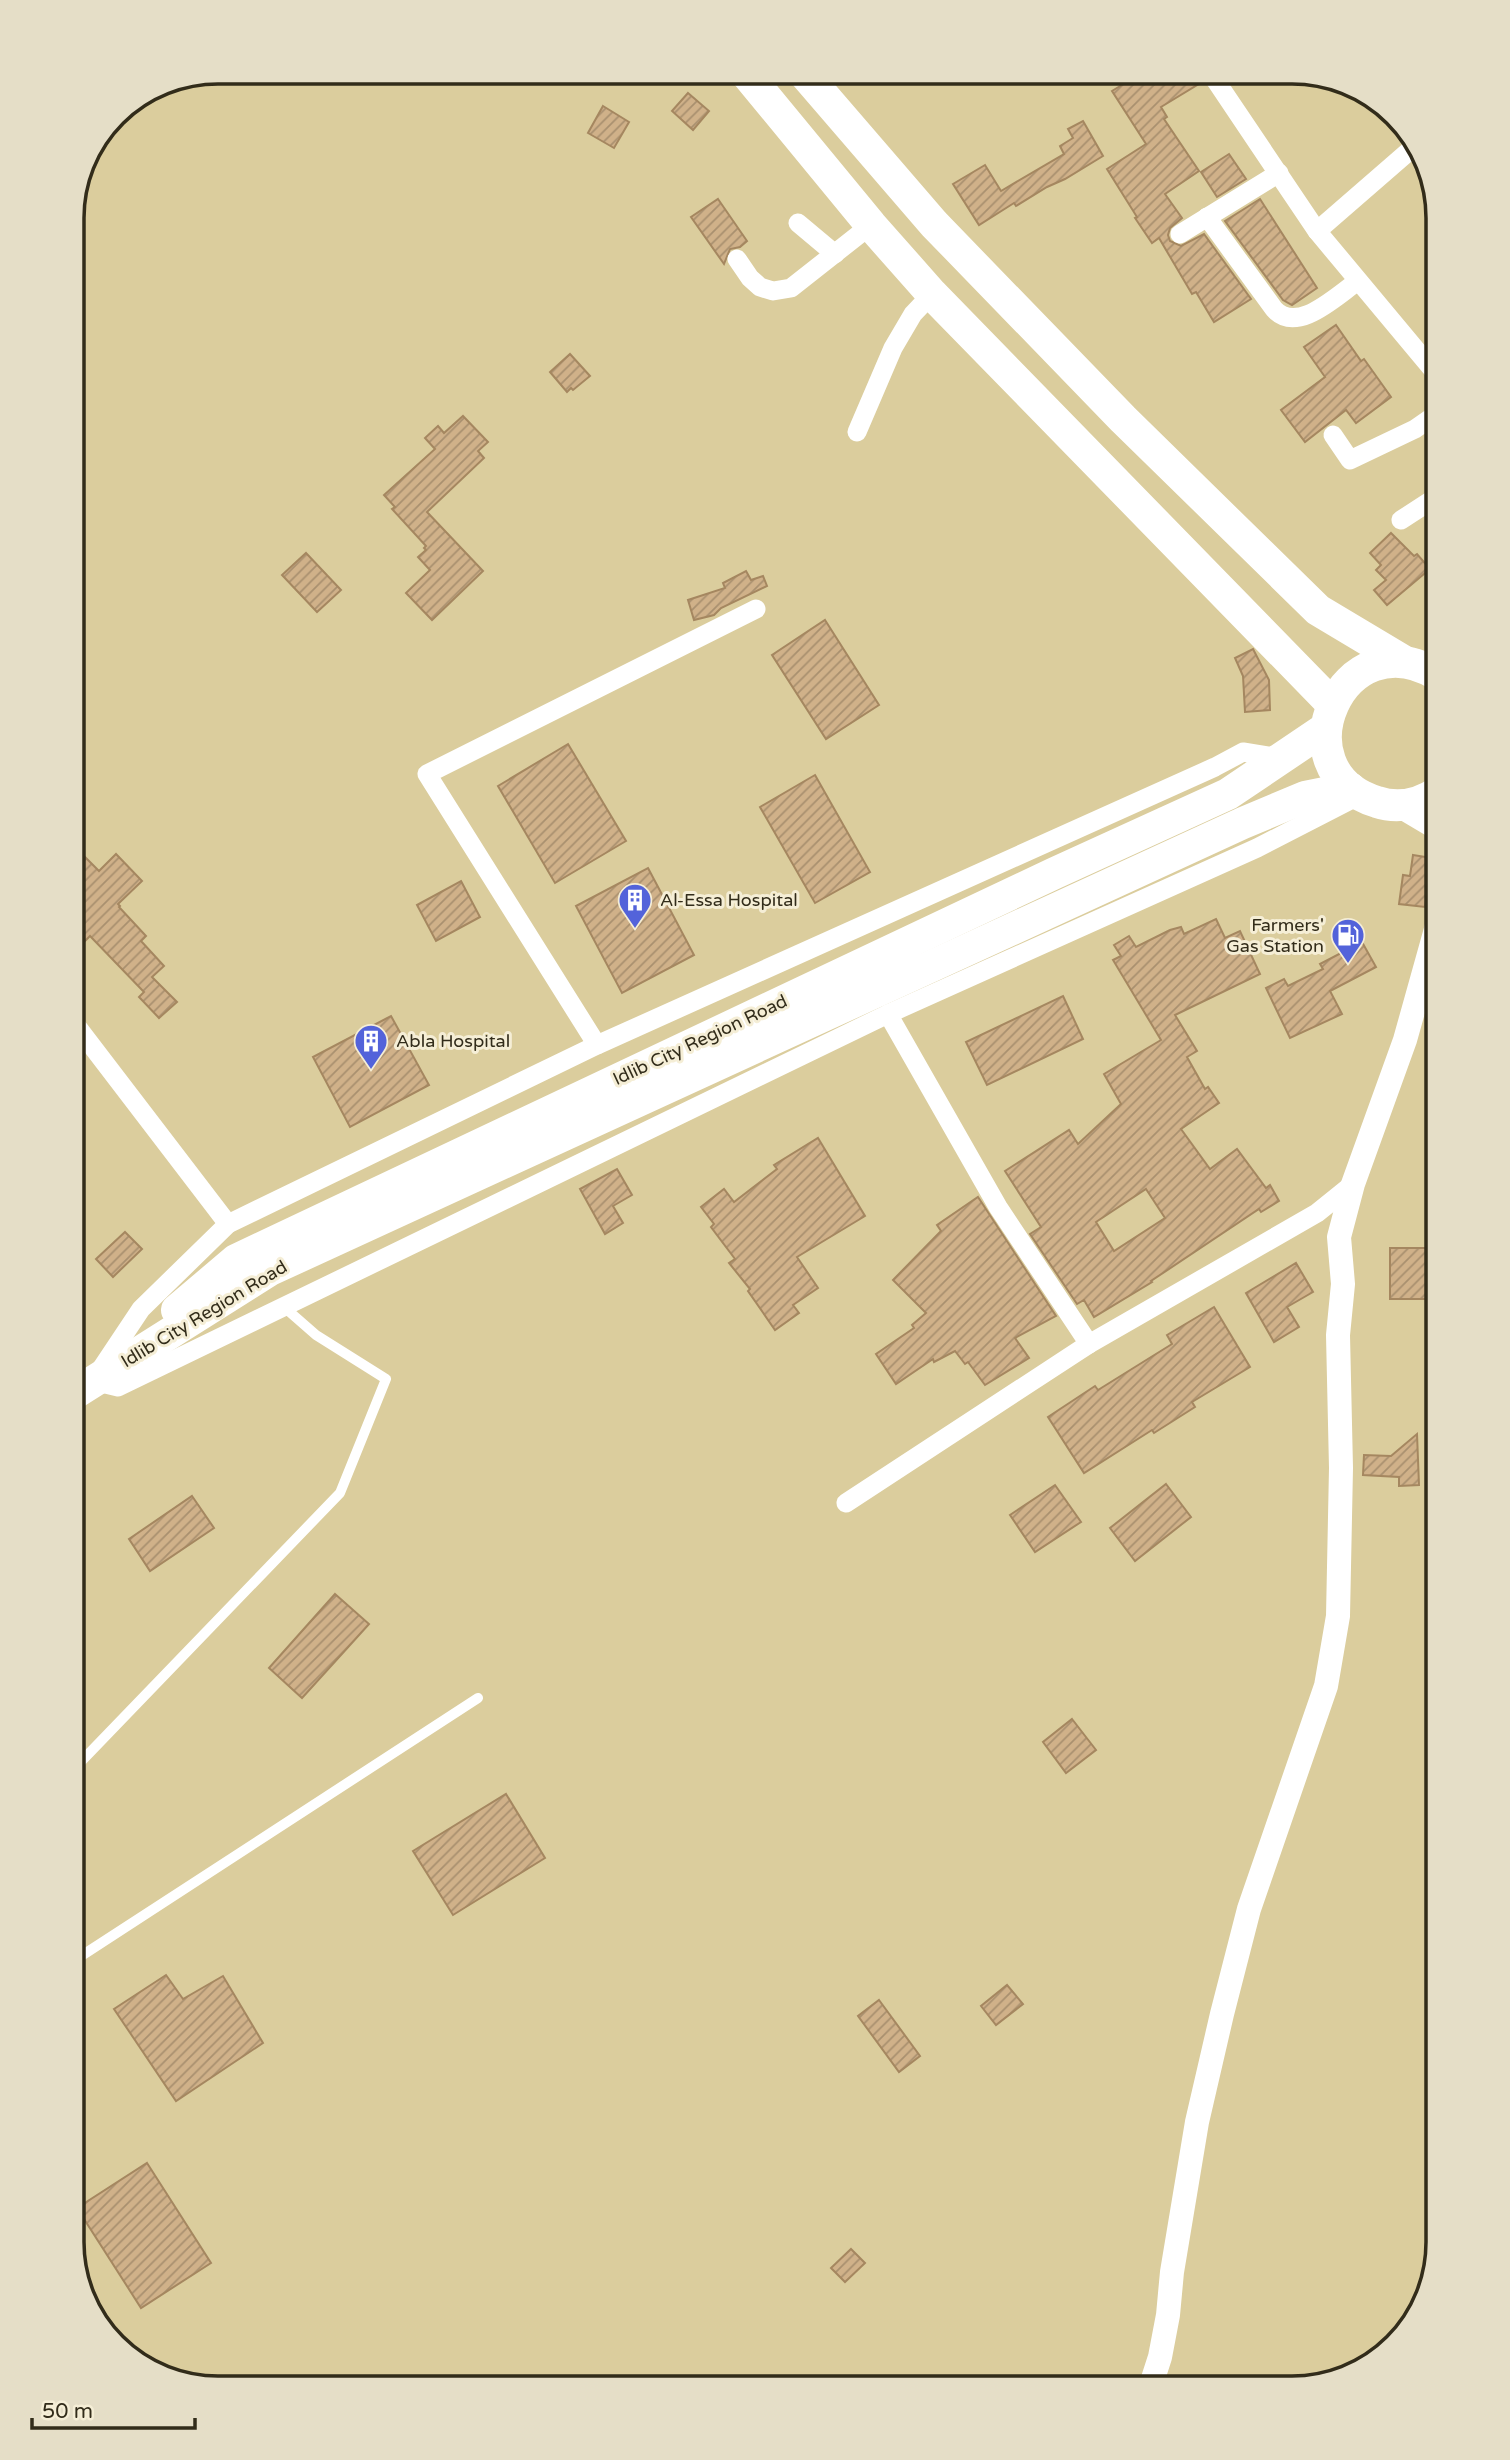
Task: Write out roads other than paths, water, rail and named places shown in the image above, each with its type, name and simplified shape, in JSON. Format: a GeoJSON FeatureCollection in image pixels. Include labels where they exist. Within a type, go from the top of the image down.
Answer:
{"type":"FeatureCollection","features":[{"type":"Feature","properties":{"kind":"main road"},"geometry":{"type":"LineString","coordinates":[[755,84],[871,225],[932,294],[1329,716],[1328,754],[1333,767],[1355,792],[1382,804],[1405,805],[1426,798]]}},
{"type":"Feature","properties":{"kind":"main road"},"geometry":{"type":"LineString","coordinates":[[813,84],[934,224],[1123,419],[1298,591],[1318,610],[1426,667]]}},
{"type":"Feature","properties":{"kind":"main road","name":"Idlib City Region Road"},"geometry":{"type":"LineString","coordinates":[[84,1387],[236,1260],[1228,794],[1280,758],[1329,716],[1347,682],[1368,668],[1380,664],[1426,668]]}},
{"type":"Feature","properties":{"kind":"main road","name":"Idlib City Region Road"},"geometry":{"type":"LineString","coordinates":[[84,1387],[271,1270],[1243,823],[1305,797],[1355,792]]}},
{"type":"Feature","properties":{"kind":"main road"},"geometry":{"type":"LineString","coordinates":[[1405,805],[1426,817]]}},
{"type":"Feature","properties":{"kind":"street"},"geometry":{"type":"LineString","coordinates":[[1218,84],[1317,231],[1426,362]]}},
{"type":"Feature","properties":{"kind":"street"},"geometry":{"type":"LineString","coordinates":[[1317,231],[1408,152]]}},
{"type":"Feature","properties":{"kind":"street"},"geometry":{"type":"LineString","coordinates":[[1180,234],[1279,173]]}},
{"type":"Feature","properties":{"kind":"street"},"geometry":{"type":"LineString","coordinates":[[1207,217],[1274,309],[1284,317],[1302,318],[1358,281]]}},
{"type":"Feature","properties":{"kind":"street"},"geometry":{"type":"LineString","coordinates":[[798,223],[835,254]]}},
{"type":"Feature","properties":{"kind":"street"},"geometry":{"type":"LineString","coordinates":[[737,259],[760,287],[773,291],[791,288],[871,225]]}},
{"type":"Feature","properties":{"kind":"street"},"geometry":{"type":"LineString","coordinates":[[857,432],[892,348],[912,314],[932,294]]}},
{"type":"Feature","properties":{"kind":"street"},"geometry":{"type":"LineString","coordinates":[[1333,435],[1350,460],[1426,421]]}},
{"type":"Feature","properties":{"kind":"street"},"geometry":{"type":"LineString","coordinates":[[1401,520],[1426,504]]}},
{"type":"Feature","properties":{"kind":"street"},"geometry":{"type":"LineString","coordinates":[[597,1045],[427,774],[756,609]]}},
{"type":"Feature","properties":{"kind":"street"},"geometry":{"type":"LineString","coordinates":[[84,1387],[141,1309],[228,1224],[597,1045],[1202,773],[1242,752],[1280,758]]}},
{"type":"Feature","properties":{"kind":"street"},"geometry":{"type":"LineString","coordinates":[[84,1388],[118,1387],[888,1014],[1257,848],[1355,792]]}},
{"type":"Feature","properties":{"kind":"street"},"geometry":{"type":"LineString","coordinates":[[1154,2376],[1160,2357],[1171,2272],[1195,2136],[1222,2014],[1249,1909],[1326,1686],[1338,1616],[1341,1481],[1338,1335],[1343,1284],[1339,1237],[1353,1184],[1405,1040],[1426,965]]}},
{"type":"Feature","properties":{"kind":"street"},"geometry":{"type":"LineString","coordinates":[[888,1014],[998,1208],[1089,1344]]}},
{"type":"Feature","properties":{"kind":"street"},"geometry":{"type":"LineString","coordinates":[[84,1036],[228,1224]]}},
{"type":"Feature","properties":{"kind":"street"},"geometry":{"type":"LineString","coordinates":[[846,1503],[1089,1344],[1317,1213],[1353,1184]]}},
{"type":"Feature","properties":{"kind":"lane"},"geometry":{"type":"LineString","coordinates":[[84,1759],[340,1493],[386,1379],[316,1335],[284,1307]]}},
{"type":"Feature","properties":{"kind":"lane"},"geometry":{"type":"LineString","coordinates":[[84,1954],[478,1698]]}},
{"type":"Feature","properties":{"kind":"place","name":"Al-Essa Hospital"},"geometry":{"type":"Point","coordinates":[635,930]}},
{"type":"Feature","properties":{"kind":"place","name":"Farmers' Gas Station"},"geometry":{"type":"Point","coordinates":[1348,965]}},
{"type":"Feature","properties":{"kind":"place","name":"Abla Hospital"},"geometry":{"type":"Point","coordinates":[371,1071]}}]}
